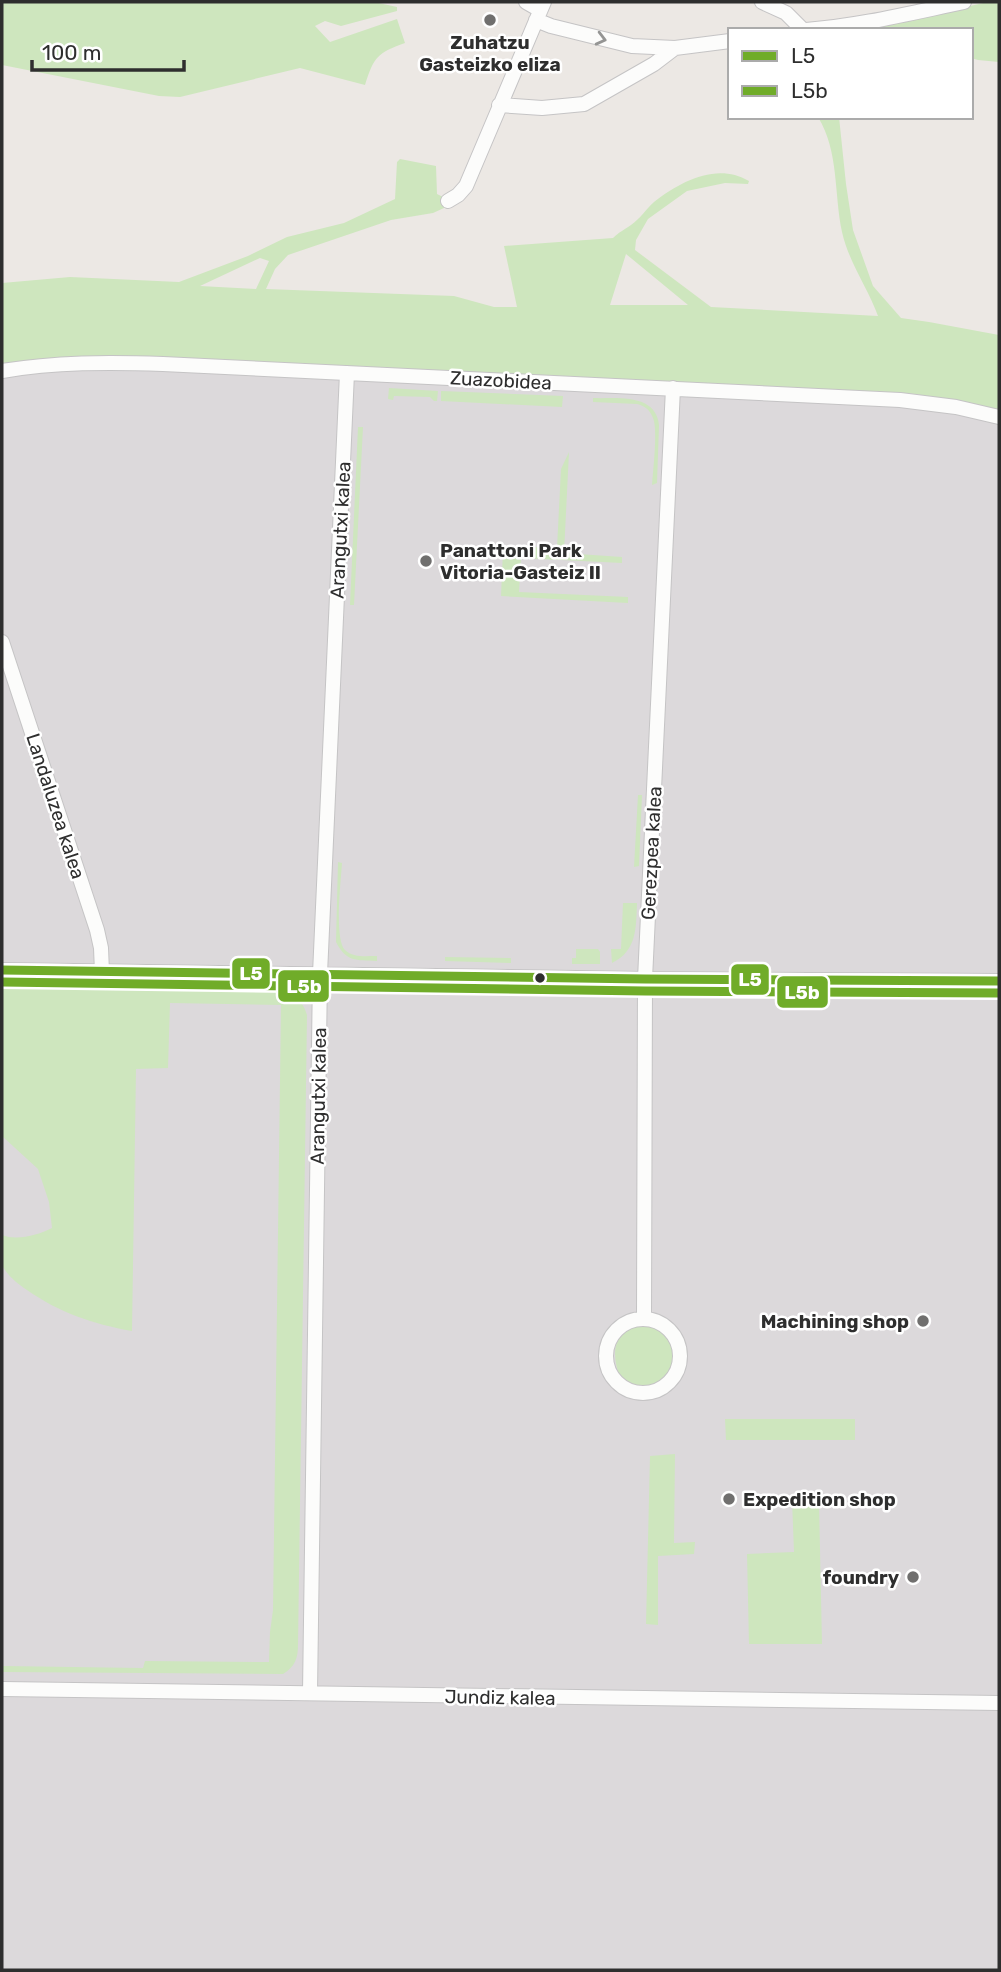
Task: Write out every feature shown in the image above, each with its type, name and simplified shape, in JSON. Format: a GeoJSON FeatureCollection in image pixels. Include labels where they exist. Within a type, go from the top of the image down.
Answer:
{"type":"FeatureCollection","features":[{"type":"Feature","properties":{"kind":"street"},"geometry":{"type":"LineString","coordinates":[[526,2],[564,30],[632,47],[675,48],[728,41]]}},
{"type":"Feature","properties":{"kind":"street"},"geometry":{"type":"LineString","coordinates":[[762,2],[786,13],[802,28]]}},
{"type":"Feature","properties":{"kind":"street"},"geometry":{"type":"LineString","coordinates":[[830,28],[964,2]]}},
{"type":"Feature","properties":{"kind":"street"},"geometry":{"type":"LineString","coordinates":[[448,201],[466,186],[540,11]]}},
{"type":"Feature","properties":{"kind":"street"},"geometry":{"type":"LineString","coordinates":[[499,105],[542,108],[584,104],[654,64],[675,48]]}},
{"type":"Feature","properties":{"kind":"street","name":"Zuazobidea"},"geometry":{"type":"LineString","coordinates":[[2,371],[53,364],[104,362],[673,388],[900,400],[956,407],[999,417]]}},
{"type":"Feature","properties":{"kind":"street","name":"Arangutxi kalea"},"geometry":{"type":"LineString","coordinates":[[310,1693],[320,974],[347,373]]}},
{"type":"Feature","properties":{"kind":"street","name":"Gerezpea kalea"},"geometry":{"type":"LineString","coordinates":[[644,1318],[645,979],[673,388]]}},
{"type":"Feature","properties":{"kind":"street","name":"Landaluzea kalea"},"geometry":{"type":"LineString","coordinates":[[2,642],[97,930],[102,972]]}},
{"type":"Feature","properties":{"kind":"street"},"geometry":{"type":"LineString","coordinates":[[2,970],[999,981]]}},
{"type":"Feature","properties":{"kind":"street"},"geometry":{"type":"LineString","coordinates":[[644,1318],[658,1321],[669,1328],[677,1339],[681,1353],[679,1367],[673,1379],[663,1388],[650,1393],[636,1393],[623,1388],[613,1378],[607,1366],[606,1352],[610,1338],[618,1328],[630,1320],[644,1318]]}},
{"type":"Feature","properties":{"kind":"street","name":"Jundiz kalea"},"geometry":{"type":"LineString","coordinates":[[2,1689],[999,1703]]}},
{"type":"Feature","properties":{"kind":"shaded area"},"geometry":{"type":"Polygon","coordinates":[[[107,356],[916,394],[999,411],[999,1970],[2,1970],[2,366],[58,358],[107,356]]]}},
{"type":"Feature","properties":{"kind":"green space"},"geometry":{"type":"Polygon","coordinates":[[[2,2],[374,2],[397,7],[397,11],[341,26],[325,21],[315,26],[330,42],[397,19],[405,43],[378,57],[365,85],[300,68],[180,97],[159,96],[2,65],[2,2]]]}},
{"type":"Feature","properties":{"kind":"green space"},"geometry":{"type":"Polygon","coordinates":[[[988,2],[999,2],[999,62],[973,59],[973,28],[870,28],[988,2]]]}},
{"type":"Feature","properties":{"kind":"green space"},"geometry":{"type":"Polygon","coordinates":[[[819,119],[839,119],[853,230],[873,286],[901,318],[999,335],[999,411],[916,394],[107,356],[58,358],[2,366],[2,283],[70,277],[179,282],[248,256],[287,237],[344,223],[395,199],[397,162],[400,159],[436,166],[437,194],[455,203],[433,213],[391,220],[288,255],[275,269],[266,289],[454,296],[494,307],[517,307],[504,246],[613,238],[634,223],[654,202],[676,187],[700,176],[724,173],[749,181],[748,184],[725,183],[687,191],[648,219],[636,240],[635,250],[711,307],[878,316],[845,243],[829,144],[819,119]],[[626,254],[610,305],[688,305],[626,254]],[[260,258],[200,286],[256,289],[269,261],[260,258]]]}},
{"type":"Feature","properties":{"kind":"green space"},"geometry":{"type":"Polygon","coordinates":[[[389,388],[438,391],[437,401],[430,397],[394,396],[393,400],[388,399],[389,388]]]}},
{"type":"Feature","properties":{"kind":"green space"},"geometry":{"type":"Polygon","coordinates":[[[441,391],[563,396],[562,407],[441,401],[441,391]]]}},
{"type":"Feature","properties":{"kind":"green space"},"geometry":{"type":"Polygon","coordinates":[[[593,398],[634,400],[651,407],[659,425],[657,483],[652,485],[655,431],[650,413],[637,404],[593,402],[593,398]]]}},
{"type":"Feature","properties":{"kind":"green space"},"geometry":{"type":"Polygon","coordinates":[[[358,427],[363,427],[354,605],[350,605],[358,427]]]}},
{"type":"Feature","properties":{"kind":"green space"},"geometry":{"type":"Polygon","coordinates":[[[569,452],[564,553],[622,557],[622,563],[521,558],[519,592],[628,597],[628,603],[501,596],[503,550],[508,546],[557,548],[561,469],[569,452]]]}},
{"type":"Feature","properties":{"kind":"green space"},"geometry":{"type":"Polygon","coordinates":[[[638,795],[642,795],[639,866],[634,867],[638,795]]]}},
{"type":"Feature","properties":{"kind":"green space"},"geometry":{"type":"Polygon","coordinates":[[[338,862],[342,863],[339,909],[342,944],[345,950],[352,954],[377,956],[377,961],[348,957],[336,942],[338,862]]]}},
{"type":"Feature","properties":{"kind":"green space"},"geometry":{"type":"Polygon","coordinates":[[[623,903],[637,903],[634,938],[626,952],[612,963],[611,949],[621,949],[623,903]]]}},
{"type":"Feature","properties":{"kind":"green space"},"geometry":{"type":"Polygon","coordinates":[[[576,949],[598,949],[600,964],[572,964],[572,958],[576,958],[576,949]]]}},
{"type":"Feature","properties":{"kind":"green space"},"geometry":{"type":"Polygon","coordinates":[[[445,957],[511,958],[511,963],[445,961],[445,957]]]}},
{"type":"Feature","properties":{"kind":"green space"},"geometry":{"type":"Polygon","coordinates":[[[2,987],[273,990],[294,996],[305,1009],[298,1650],[293,1665],[283,1674],[2,1672],[2,1666],[143,1668],[145,1661],[269,1662],[273,1610],[281,1005],[170,1003],[168,1068],[136,1069],[132,1331],[90,1321],[64,1311],[20,1285],[3,1267],[2,1235],[27,1236],[52,1228],[49,1202],[38,1169],[2,1136],[2,987]]]}},
{"type":"Feature","properties":{"kind":"green space"},"geometry":{"type":"Polygon","coordinates":[[[646,1324],[665,1332],[673,1345],[671,1372],[664,1380],[652,1385],[636,1386],[620,1378],[615,1351],[623,1334],[629,1329],[646,1324]]]}},
{"type":"Feature","properties":{"kind":"green space"},"geometry":{"type":"Polygon","coordinates":[[[725,1419],[855,1419],[855,1440],[726,1440],[725,1419]]]}},
{"type":"Feature","properties":{"kind":"green space"},"geometry":{"type":"Polygon","coordinates":[[[675,1454],[674,1543],[695,1542],[694,1554],[658,1556],[658,1625],[646,1624],[650,1456],[675,1454]]]}},
{"type":"Feature","properties":{"kind":"green space"},"geometry":{"type":"Polygon","coordinates":[[[792,1500],[819,1502],[822,1644],[749,1644],[747,1554],[794,1552],[792,1500]]]}},
{"type":"Feature","properties":{"kind":"transit line","name":"L5"},"geometry":{"type":"LineString","coordinates":[[2,970],[999,981]]}},
{"type":"Feature","properties":{"kind":"transit line","name":"L5b"},"geometry":{"type":"LineString","coordinates":[[2,982],[999,993]]}},
{"type":"Feature","properties":{"kind":"place","name":"Zuhatzu Gasteizko eliza"},"geometry":{"type":"Point","coordinates":[490,20]}},
{"type":"Feature","properties":{"kind":"place","name":"Panattoni Park Vitoria-Gasteiz II"},"geometry":{"type":"Point","coordinates":[426,561]}},
{"type":"Feature","properties":{"kind":"place","name":"Machining shop"},"geometry":{"type":"Point","coordinates":[923,1321]}},
{"type":"Feature","properties":{"kind":"place","name":"Expedition shop"},"geometry":{"type":"Point","coordinates":[729,1499]}},
{"type":"Feature","properties":{"kind":"place","name":"foundry"},"geometry":{"type":"Point","coordinates":[913,1577]}}]}
